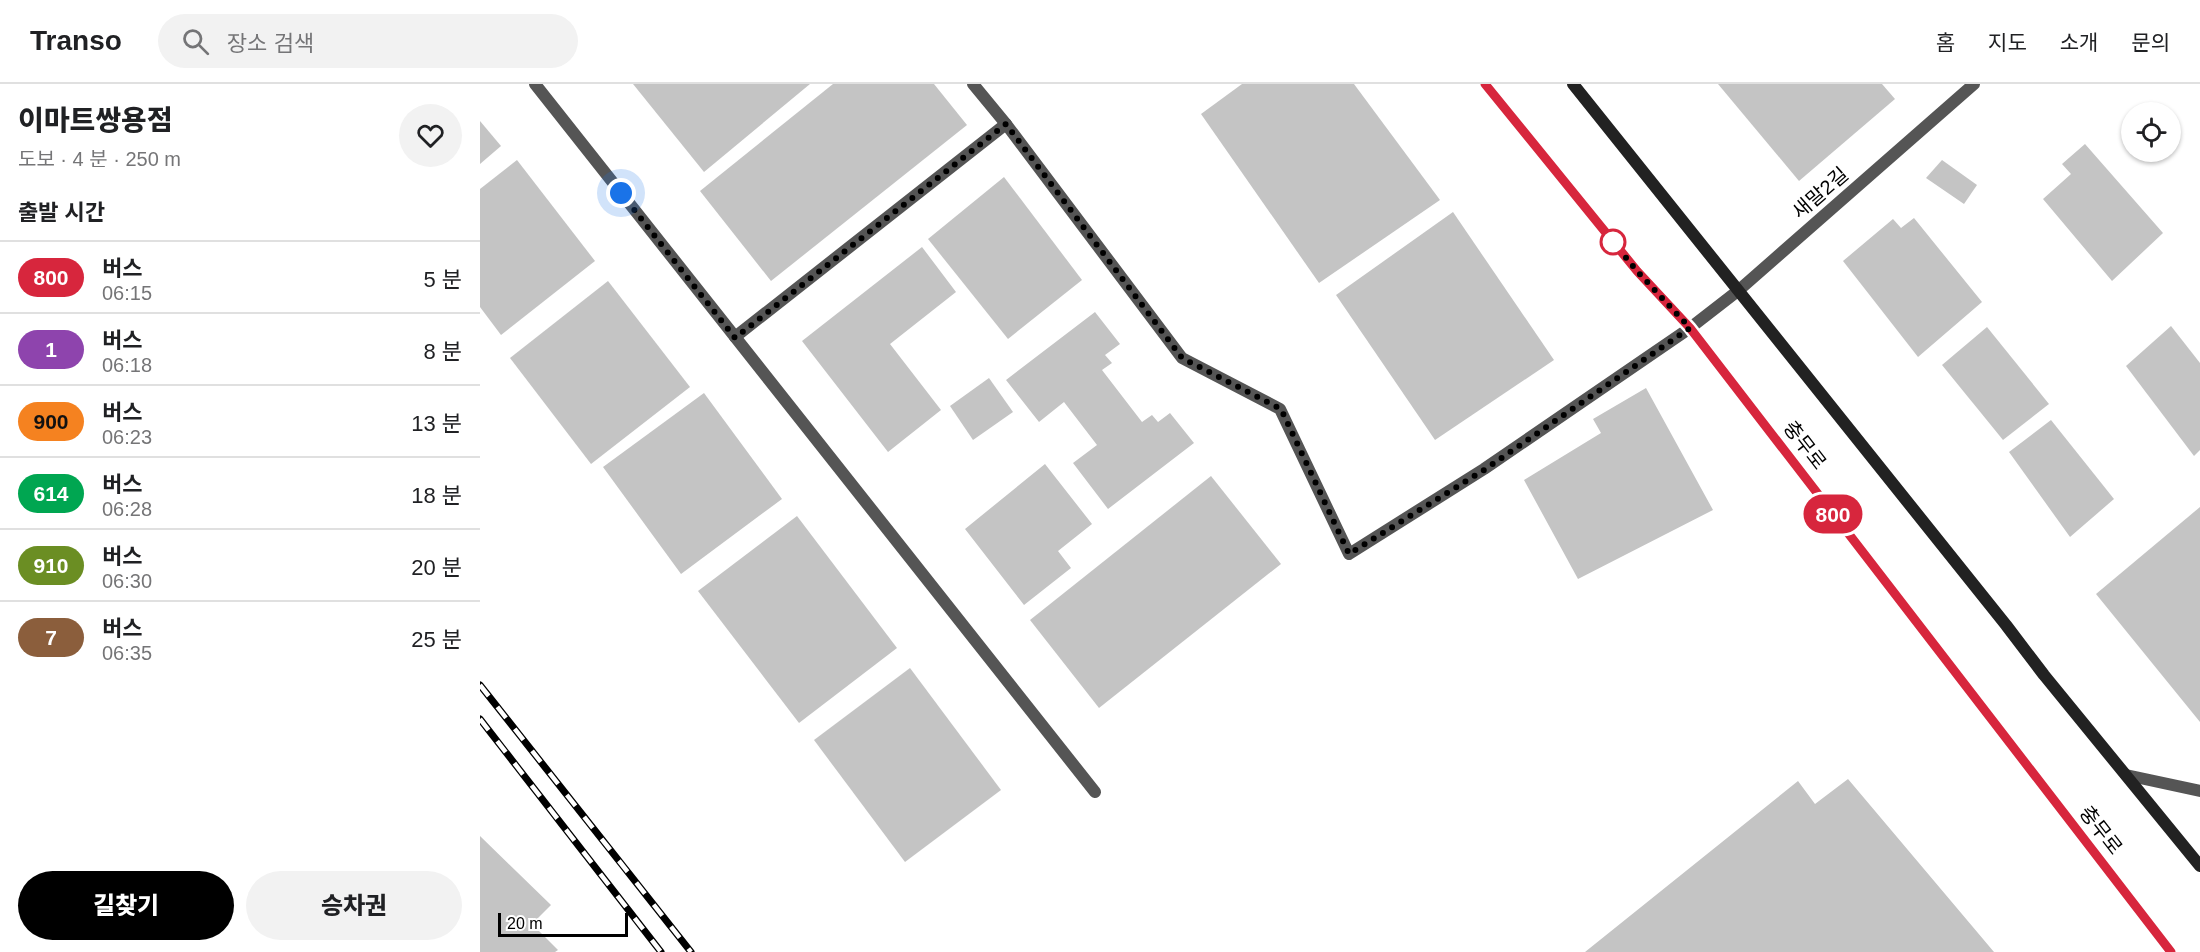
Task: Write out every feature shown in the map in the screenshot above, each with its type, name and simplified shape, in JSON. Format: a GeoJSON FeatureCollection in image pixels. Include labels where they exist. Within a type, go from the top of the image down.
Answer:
{"type":"FeatureCollection","features":[{"type":"Feature","properties":{"kind":"main road","name":"충무로"},"geometry":{"type":"LineString","coordinates":[[1485,84],[1637,271],[1690,328],[2171,952]]}},
{"type":"Feature","properties":{"kind":"main road"},"geometry":{"type":"LineString","coordinates":[[1573,84],[2044,675],[2200,866]]}},
{"type":"Feature","properties":{"kind":"street"},"geometry":{"type":"LineString","coordinates":[[535,84],[1095,792]]}},
{"type":"Feature","properties":{"kind":"street"},"geometry":{"type":"LineString","coordinates":[[735,338],[1006,124],[973,84]]}},
{"type":"Feature","properties":{"kind":"street","name":"새말2길"},"geometry":{"type":"LineString","coordinates":[[1006,124],[1182,358],[1281,409],[1349,554],[1484,470],[1690,328],[1739,290],[1974,84]]}},
{"type":"Feature","properties":{"kind":"street"},"geometry":{"type":"LineString","coordinates":[[2127,775],[2200,791]]}},
{"type":"Feature","properties":{"kind":"building"},"geometry":{"type":"Polygon","coordinates":[[[633,84],[810,84],[704,172],[633,84]]]}},
{"type":"Feature","properties":{"kind":"building"},"geometry":{"type":"Polygon","coordinates":[[[833,84],[934,84],[967,125],[771,281],[700,191],[833,84]]]}},
{"type":"Feature","properties":{"kind":"building"},"geometry":{"type":"Polygon","coordinates":[[[1242,84],[1354,84],[1440,200],[1319,283],[1201,114],[1242,84]]]}},
{"type":"Feature","properties":{"kind":"building"},"geometry":{"type":"Polygon","coordinates":[[[1718,84],[1882,84],[1895,99],[1799,181],[1718,84]]]}},
{"type":"Feature","properties":{"kind":"building"},"geometry":{"type":"Polygon","coordinates":[[[480,121],[501,146],[480,164],[480,121]]]}},
{"type":"Feature","properties":{"kind":"building"},"geometry":{"type":"Polygon","coordinates":[[[2085,144],[2163,233],[2112,281],[2043,199],[2071,174],[2062,164],[2085,144]]]}},
{"type":"Feature","properties":{"kind":"building"},"geometry":{"type":"Polygon","coordinates":[[[517,160],[595,261],[501,335],[480,307],[480,189],[517,160]]]}},
{"type":"Feature","properties":{"kind":"building"},"geometry":{"type":"Polygon","coordinates":[[[1942,160],[1977,185],[1964,204],[1926,178],[1942,160]]]}},
{"type":"Feature","properties":{"kind":"building"},"geometry":{"type":"Polygon","coordinates":[[[1004,177],[1082,280],[1008,339],[928,239],[1004,177]]]}},
{"type":"Feature","properties":{"kind":"building"},"geometry":{"type":"Polygon","coordinates":[[[1453,212],[1554,360],[1435,440],[1336,295],[1453,212]]]}},
{"type":"Feature","properties":{"kind":"building"},"geometry":{"type":"Polygon","coordinates":[[[1914,218],[1982,302],[1918,357],[1843,261],[1893,219],[1901,228],[1914,218]]]}},
{"type":"Feature","properties":{"kind":"building"},"geometry":{"type":"Polygon","coordinates":[[[922,247],[956,292],[890,344],[941,410],[888,452],[802,341],[922,247]]]}},
{"type":"Feature","properties":{"kind":"building"},"geometry":{"type":"Polygon","coordinates":[[[608,281],[690,387],[591,464],[510,358],[608,281]]]}},
{"type":"Feature","properties":{"kind":"building"},"geometry":{"type":"Polygon","coordinates":[[[1095,312],[1120,344],[1105,355],[1112,363],[1102,370],[1142,422],[1152,415],[1158,422],[1170,413],[1194,443],[1108,509],[1073,463],[1097,445],[1064,402],[1039,422],[1006,380],[1095,312]]]}},
{"type":"Feature","properties":{"kind":"building"},"geometry":{"type":"Polygon","coordinates":[[[2171,326],[2200,363],[2200,450],[2194,456],[2126,366],[2171,326]]]}},
{"type":"Feature","properties":{"kind":"building"},"geometry":{"type":"Polygon","coordinates":[[[1987,327],[2049,404],[2003,440],[1942,365],[1987,327]]]}},
{"type":"Feature","properties":{"kind":"building"},"geometry":{"type":"Polygon","coordinates":[[[989,378],[1013,412],[973,440],[950,406],[989,378]]]}},
{"type":"Feature","properties":{"kind":"building"},"geometry":{"type":"Polygon","coordinates":[[[1646,388],[1713,510],[1578,579],[1524,480],[1601,433],[1593,419],[1646,388]]]}},
{"type":"Feature","properties":{"kind":"building"},"geometry":{"type":"Polygon","coordinates":[[[704,393],[782,499],[681,574],[603,467],[704,393]]]}},
{"type":"Feature","properties":{"kind":"building"},"geometry":{"type":"Polygon","coordinates":[[[2051,420],[2114,499],[2070,537],[2009,452],[2051,420]]]}},
{"type":"Feature","properties":{"kind":"building"},"geometry":{"type":"Polygon","coordinates":[[[1045,464],[1092,524],[1058,551],[1071,568],[1024,605],[965,529],[1045,464]]]}},
{"type":"Feature","properties":{"kind":"building"},"geometry":{"type":"Polygon","coordinates":[[[1211,476],[1281,564],[1099,708],[1030,620],[1211,476]]]}},
{"type":"Feature","properties":{"kind":"building"},"geometry":{"type":"Polygon","coordinates":[[[2200,507],[2200,722],[2096,594],[2200,507]]]}},
{"type":"Feature","properties":{"kind":"building"},"geometry":{"type":"Polygon","coordinates":[[[797,516],[897,648],[799,723],[698,591],[797,516]]]}},
{"type":"Feature","properties":{"kind":"building"},"geometry":{"type":"Polygon","coordinates":[[[910,668],[1001,790],[905,862],[814,740],[910,668]]]}},
{"type":"Feature","properties":{"kind":"building"},"geometry":{"type":"Polygon","coordinates":[[[1848,779],[1994,952],[1585,952],[1798,781],[1815,804],[1848,779]]]}},
{"type":"Feature","properties":{"kind":"building"},"geometry":{"type":"Polygon","coordinates":[[[480,836],[551,905],[532,924],[558,950],[555,952],[480,952],[480,836]]]}},
{"type":"Feature","properties":{"kind":"railway"},"geometry":{"type":"LineString","coordinates":[[480,685],[691,952]]}},
{"type":"Feature","properties":{"kind":"railway"},"geometry":{"type":"LineString","coordinates":[[480,719],[661,952]]}},
{"type":"Feature","properties":{"kind":"bus line","name":"800"},"geometry":{"type":"LineString","coordinates":[[1485,84],[1637,271],[1690,328],[2171,952]]}},
{"type":"Feature","properties":{"kind":"route"},"geometry":{"type":"LineString","coordinates":[[621,193],[735,338],[1006,124],[1182,358],[1281,409],[1349,554],[1484,470],[1690,328],[1609,237],[1613,242]]}}]}
